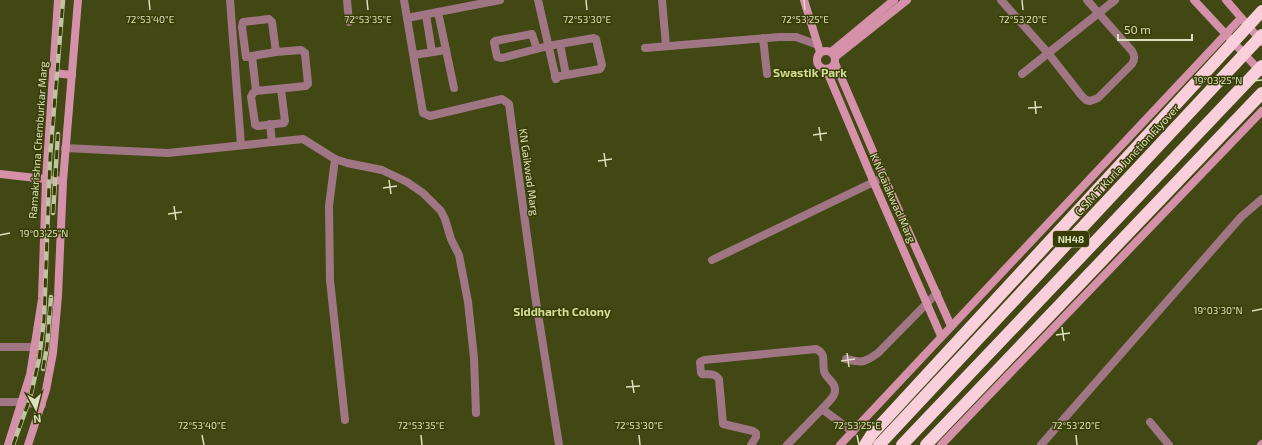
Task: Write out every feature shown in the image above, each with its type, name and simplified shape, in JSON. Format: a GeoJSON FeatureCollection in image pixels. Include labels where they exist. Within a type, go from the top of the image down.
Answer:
{"type":"FeatureCollection","features":[{"type":"Feature","properties":{"kind":"highway"},"geometry":{"type":"LineString","coordinates":[[865,445],[872,434],[1245,21],[1262,11]]}},
{"type":"Feature","properties":{"kind":"highway","name":"C S M T Kurla Junction Flyover"},"geometry":{"type":"LineString","coordinates":[[879,445],[1262,35]]}},
{"type":"Feature","properties":{"kind":"highway","name":"NH48"},"geometry":{"type":"LineString","coordinates":[[902,445],[1262,66]]}},
{"type":"Feature","properties":{"kind":"highway"},"geometry":{"type":"LineString","coordinates":[[926,445],[1262,93]]}},
{"type":"Feature","properties":{"kind":"street","name":"Ramakrishna Chemburkar Marg"},"geometry":{"type":"LineString","coordinates":[[8,445],[30,375],[42,299],[46,179],[58,0]]}},
{"type":"Feature","properties":{"kind":"street"},"geometry":{"type":"LineString","coordinates":[[28,445],[42,405],[53,353],[58,296],[65,148],[78,0]]}},
{"type":"Feature","properties":{"kind":"street"},"geometry":{"type":"LineString","coordinates":[[230,0],[241,146]]}},
{"type":"Feature","properties":{"kind":"street"},"geometry":{"type":"LineString","coordinates":[[347,0],[349,22]]}},
{"type":"Feature","properties":{"kind":"street","name":"KN Gaikwad Marg"},"geometry":{"type":"LineString","coordinates":[[404,0],[423,113],[430,116],[502,100],[509,104],[535,295],[559,445]]}},
{"type":"Feature","properties":{"kind":"street"},"geometry":{"type":"LineString","coordinates":[[407,18],[500,0]]}},
{"type":"Feature","properties":{"kind":"street"},"geometry":{"type":"LineString","coordinates":[[537,50],[533,35],[530,34],[494,42],[497,58],[499,58],[537,50],[548,46],[594,38],[596,39],[602,65],[600,69],[555,78],[548,46],[538,0]]}},
{"type":"Feature","properties":{"kind":"street"},"geometry":{"type":"LineString","coordinates":[[662,0],[666,46]]}},
{"type":"Feature","properties":{"kind":"street"},"geometry":{"type":"LineString","coordinates":[[804,0],[819,48],[817,61],[820,67],[826,69],[832,67],[834,57],[871,24],[894,0]]}},
{"type":"Feature","properties":{"kind":"street"},"geometry":{"type":"LineString","coordinates":[[871,24],[907,0]]}},
{"type":"Feature","properties":{"kind":"street"},"geometry":{"type":"LineString","coordinates":[[1001,0],[1048,53],[1086,100],[1094,101],[1132,64],[1135,55],[1087,0]]}},
{"type":"Feature","properties":{"kind":"street"},"geometry":{"type":"LineString","coordinates":[[1022,74],[1115,0]]}},
{"type":"Feature","properties":{"kind":"street"},"geometry":{"type":"LineString","coordinates":[[1194,0],[1262,73]]}},
{"type":"Feature","properties":{"kind":"street"},"geometry":{"type":"LineString","coordinates":[[1226,0],[1262,42]]}},
{"type":"Feature","properties":{"kind":"street"},"geometry":{"type":"LineString","coordinates":[[438,12],[454,88]]}},
{"type":"Feature","properties":{"kind":"street"},"geometry":{"type":"LineString","coordinates":[[426,15],[432,52]]}},
{"type":"Feature","properties":{"kind":"street"},"geometry":{"type":"LineString","coordinates":[[256,91],[249,56],[244,40],[242,27],[243,22],[271,20],[276,52]]}},
{"type":"Feature","properties":{"kind":"street"},"geometry":{"type":"LineString","coordinates":[[645,48],[763,38],[796,37],[826,50],[834,57]]}},
{"type":"Feature","properties":{"kind":"street"},"geometry":{"type":"LineString","coordinates":[[763,38],[767,74]]}},
{"type":"Feature","properties":{"kind":"street"},"geometry":{"type":"LineString","coordinates":[[840,445],[941,336],[1230,38]]}},
{"type":"Feature","properties":{"kind":"street"},"geometry":{"type":"LineString","coordinates":[[233,40],[244,40]]}},
{"type":"Feature","properties":{"kind":"street"},"geometry":{"type":"LineString","coordinates":[[560,44],[566,75]]}},
{"type":"Feature","properties":{"kind":"street"},"geometry":{"type":"LineString","coordinates":[[235,58],[301,50],[305,53],[308,84],[306,86],[281,88],[256,91],[251,95],[255,125],[284,123],[281,88]]}},
{"type":"Feature","properties":{"kind":"street"},"geometry":{"type":"LineString","coordinates":[[414,55],[446,50]]}},
{"type":"Feature","properties":{"kind":"street","name":"K N Gaiakwad Marg"},"geometry":{"type":"LineString","coordinates":[[834,57],[884,177],[951,326]]}},
{"type":"Feature","properties":{"kind":"street","name":"K N Gaiakwad Marg"},"geometry":{"type":"LineString","coordinates":[[826,69],[941,336]]}},
{"type":"Feature","properties":{"kind":"street"},"geometry":{"type":"LineString","coordinates":[[53,74],[72,75]]}},
{"type":"Feature","properties":{"kind":"street"},"geometry":{"type":"LineString","coordinates":[[941,445],[1262,111]]}},
{"type":"Feature","properties":{"kind":"street"},"geometry":{"type":"LineString","coordinates":[[239,115],[253,113]]}},
{"type":"Feature","properties":{"kind":"street"},"geometry":{"type":"LineString","coordinates":[[270,124],[272,142]]}},
{"type":"Feature","properties":{"kind":"street"},"geometry":{"type":"LineString","coordinates":[[65,148],[168,154],[303,139],[335,159],[347,164],[382,170],[407,182],[423,193],[441,211],[460,261],[468,302],[474,358],[476,414]]}},
{"type":"Feature","properties":{"kind":"street"},"geometry":{"type":"LineString","coordinates":[[335,159],[329,206],[330,280],[345,420]]}},
{"type":"Feature","properties":{"kind":"street"},"geometry":{"type":"LineString","coordinates":[[0,174],[63,181]]}},
{"type":"Feature","properties":{"kind":"street"},"geometry":{"type":"LineString","coordinates":[[712,260],[884,177]]}},
{"type":"Feature","properties":{"kind":"street"},"geometry":{"type":"LineString","coordinates":[[1041,445],[1241,217],[1262,199]]}},
{"type":"Feature","properties":{"kind":"street"},"geometry":{"type":"LineString","coordinates":[[894,227],[905,223]]}},
{"type":"Feature","properties":{"kind":"street"},"geometry":{"type":"LineString","coordinates":[[846,359],[860,363],[878,353],[937,293]]}},
{"type":"Feature","properties":{"kind":"street"},"geometry":{"type":"LineString","coordinates":[[0,347],[35,347]]}},
{"type":"Feature","properties":{"kind":"street"},"geometry":{"type":"LineString","coordinates":[[751,445],[756,437],[756,433],[723,424],[719,379],[716,375],[702,374],[700,362],[704,360],[816,349],[821,351],[824,357],[824,371],[834,385],[834,395],[787,445]]}},
{"type":"Feature","properties":{"kind":"street"},"geometry":{"type":"LineString","coordinates":[[0,402],[22,402],[42,405]]}},
{"type":"Feature","properties":{"kind":"street"},"geometry":{"type":"LineString","coordinates":[[822,409],[853,432]]}},
{"type":"Feature","properties":{"kind":"street"},"geometry":{"type":"LineString","coordinates":[[1150,422],[1168,445]]}},
{"type":"Feature","properties":{"kind":"railway"},"geometry":{"type":"LineString","coordinates":[[13,445],[30,398],[39,359],[44,320],[50,157],[63,0]]}},
{"type":"Feature","properties":{"kind":"railway"},"geometry":{"type":"LineString","coordinates":[[53,213],[58,134]]}},
{"type":"Feature","properties":{"kind":"railway"},"geometry":{"type":"LineString","coordinates":[[43,369],[47,347],[51,297]]}},
{"type":"Feature","properties":{"kind":"district","name":"Swastik Park"},"geometry":{"type":"Point","coordinates":[810,73]}},
{"type":"Feature","properties":{"kind":"district","name":"Siddharth Colony"},"geometry":{"type":"Point","coordinates":[562,312]}}]}
